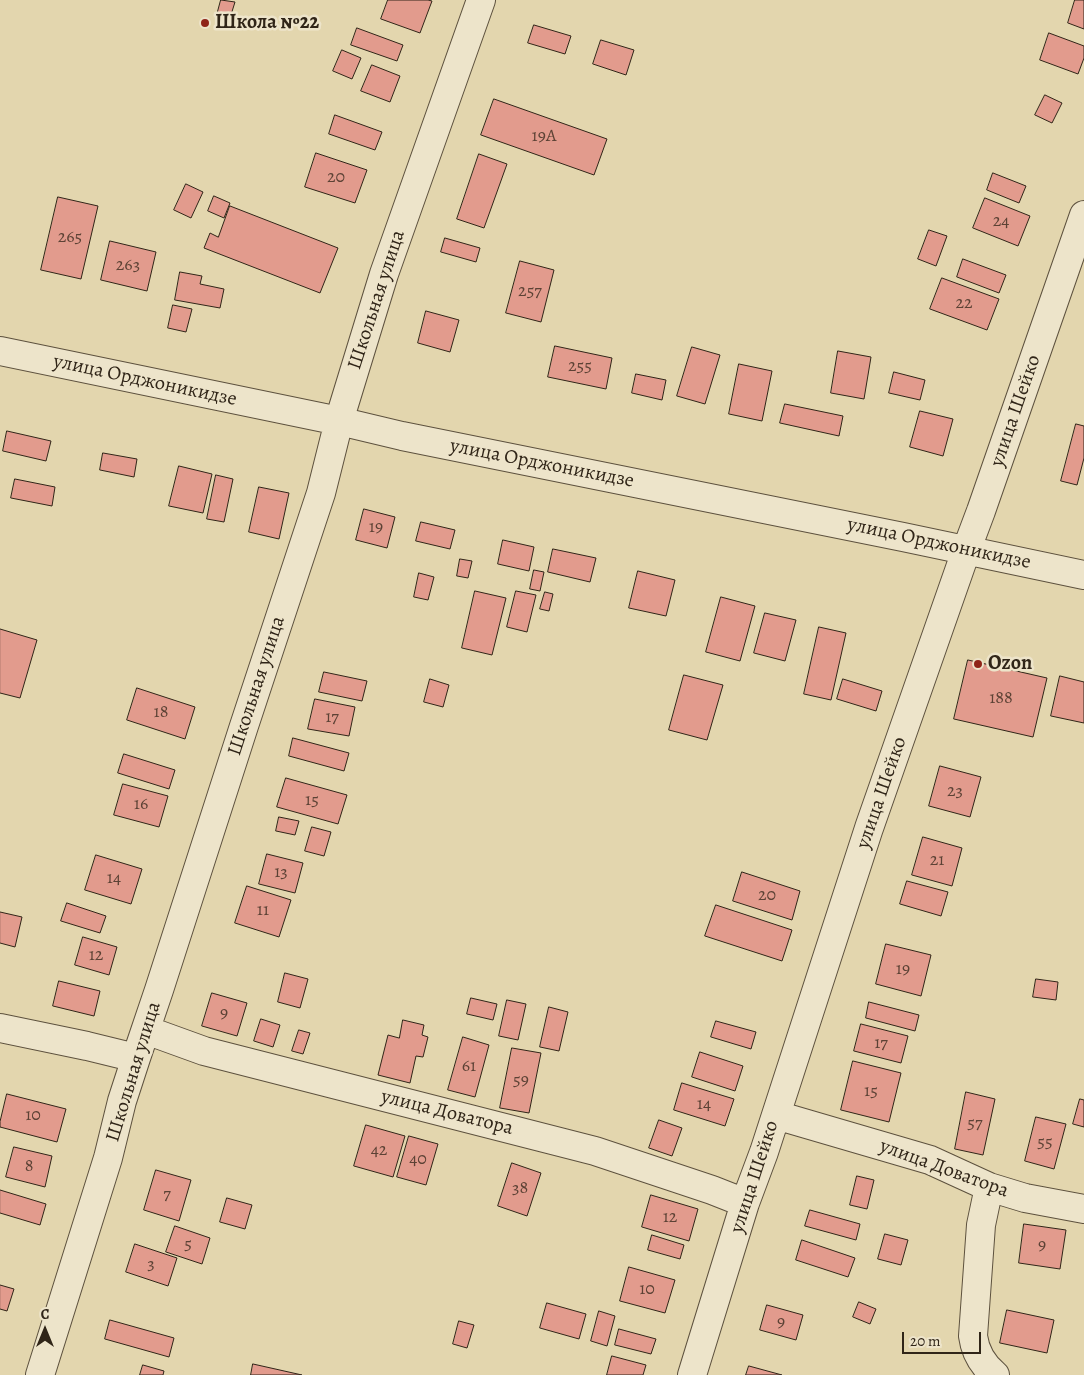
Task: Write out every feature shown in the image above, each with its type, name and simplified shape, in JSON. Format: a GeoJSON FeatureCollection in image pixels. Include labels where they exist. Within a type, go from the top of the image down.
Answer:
{"type":"FeatureCollection","features":[{"type":"Feature","properties":{"kind":"street","name":"Школьная улица"},"geometry":{"type":"LineString","coordinates":[[40,1375],[108,1158],[122,1101],[321,493],[339,421],[384,274],[481,0]]}},
{"type":"Feature","properties":{"kind":"street","name":"улица Шейко"},"geometry":{"type":"LineString","coordinates":[[692,1375],[745,1203],[764,1152],[866,838],[1084,214]]}},
{"type":"Feature","properties":{"kind":"street","name":"улица Орджоникидзе"},"geometry":{"type":"LineString","coordinates":[[0,351],[339,421],[411,438],[1084,575]]}},
{"type":"Feature","properties":{"kind":"street"},"geometry":{"type":"LineString","coordinates":[[0,1028],[136,1058]]}},
{"type":"Feature","properties":{"kind":"street","name":"улица Доватора"},"geometry":{"type":"LineString","coordinates":[[146,1030],[204,1051],[595,1151],[745,1203]]}},
{"type":"Feature","properties":{"kind":"street","name":"улица Доватора"},"geometry":{"type":"LineString","coordinates":[[776,1115],[930,1160],[989,1188],[1025,1198],[1084,1209]]}},
{"type":"Feature","properties":{"kind":"street"},"geometry":{"type":"LineString","coordinates":[[989,1188],[981,1225],[973,1336],[978,1353],[987,1368],[995,1375]]}},
{"type":"Feature","properties":{"kind":"building"},"geometry":{"type":"Polygon","coordinates":[[[221,0],[235,2],[230,18],[217,15],[221,0]]]}},
{"type":"Feature","properties":{"kind":"building"},"geometry":{"type":"Polygon","coordinates":[[[388,0],[432,1],[420,33],[381,19],[388,0]]]}},
{"type":"Feature","properties":{"kind":"building"},"geometry":{"type":"Polygon","coordinates":[[[1075,0],[1084,0],[1084,29],[1068,23],[1075,0]]]}},
{"type":"Feature","properties":{"kind":"building"},"geometry":{"type":"Polygon","coordinates":[[[534,25],[571,36],[565,54],[528,43],[534,25]]]}},
{"type":"Feature","properties":{"kind":"building"},"geometry":{"type":"Polygon","coordinates":[[[357,28],[403,45],[397,61],[351,45],[357,28]]]}},
{"type":"Feature","properties":{"kind":"building"},"geometry":{"type":"Polygon","coordinates":[[[1049,33],[1084,46],[1084,58],[1078,74],[1040,60],[1049,33]]]}},
{"type":"Feature","properties":{"kind":"building"},"geometry":{"type":"Polygon","coordinates":[[[601,40],[634,50],[626,75],[593,64],[601,40]]]}},
{"type":"Feature","properties":{"kind":"building"},"geometry":{"type":"Polygon","coordinates":[[[342,50],[361,58],[352,79],[333,71],[342,50]]]}},
{"type":"Feature","properties":{"kind":"building"},"geometry":{"type":"Polygon","coordinates":[[[372,65],[400,76],[390,102],[361,91],[372,65]]]}},
{"type":"Feature","properties":{"kind":"building"},"geometry":{"type":"Polygon","coordinates":[[[1045,95],[1062,103],[1052,123],[1035,115],[1045,95]]]}},
{"type":"Feature","properties":{"kind":"building"},"geometry":{"type":"Polygon","coordinates":[[[494,99],[607,139],[594,175],[481,135],[494,99]]]}},
{"type":"Feature","properties":{"kind":"building"},"geometry":{"type":"Polygon","coordinates":[[[335,115],[382,132],[375,150],[329,134],[335,115]]]}},
{"type":"Feature","properties":{"kind":"building"},"geometry":{"type":"Polygon","coordinates":[[[316,153],[367,170],[355,203],[305,187],[316,153]]]}},
{"type":"Feature","properties":{"kind":"building"},"geometry":{"type":"Polygon","coordinates":[[[479,154],[507,164],[484,228],[457,219],[479,154]]]}},
{"type":"Feature","properties":{"kind":"building"},"geometry":{"type":"Polygon","coordinates":[[[993,173],[1026,186],[1019,203],[987,190],[993,173]]]}},
{"type":"Feature","properties":{"kind":"building"},"geometry":{"type":"Polygon","coordinates":[[[186,184],[203,192],[191,218],[174,210],[186,184]]]}},
{"type":"Feature","properties":{"kind":"building"},"geometry":{"type":"Polygon","coordinates":[[[214,196],[230,203],[224,218],[208,211],[214,196]]]}},
{"type":"Feature","properties":{"kind":"building"},"geometry":{"type":"Polygon","coordinates":[[[58,197],[98,206],[81,279],[41,270],[58,197]]]}},
{"type":"Feature","properties":{"kind":"building"},"geometry":{"type":"Polygon","coordinates":[[[985,198],[1030,216],[1018,246],[973,228],[985,198]]]}},
{"type":"Feature","properties":{"kind":"building"},"geometry":{"type":"Polygon","coordinates":[[[230,206],[338,248],[320,293],[204,248],[210,233],[218,237],[230,206]]]}},
{"type":"Feature","properties":{"kind":"building"},"geometry":{"type":"Polygon","coordinates":[[[929,230],[947,236],[936,266],[918,259],[929,230]]]}},
{"type":"Feature","properties":{"kind":"building"},"geometry":{"type":"Polygon","coordinates":[[[445,238],[480,248],[476,262],[441,252],[445,238]]]}},
{"type":"Feature","properties":{"kind":"building"},"geometry":{"type":"Polygon","coordinates":[[[110,241],[156,252],[147,291],[101,280],[110,241]]]}},
{"type":"Feature","properties":{"kind":"building"},"geometry":{"type":"Polygon","coordinates":[[[963,259],[1006,275],[999,293],[957,277],[963,259]]]}},
{"type":"Feature","properties":{"kind":"building"},"geometry":{"type":"Polygon","coordinates":[[[520,261],[554,270],[541,322],[506,313],[520,261]]]}},
{"type":"Feature","properties":{"kind":"building"},"geometry":{"type":"Polygon","coordinates":[[[180,272],[202,276],[200,284],[224,289],[220,308],[175,300],[180,272]]]}},
{"type":"Feature","properties":{"kind":"building"},"geometry":{"type":"Polygon","coordinates":[[[942,278],[999,299],[987,330],[930,309],[942,278]]]}},
{"type":"Feature","properties":{"kind":"building"},"geometry":{"type":"Polygon","coordinates":[[[173,305],[192,309],[186,332],[168,328],[173,305]]]}},
{"type":"Feature","properties":{"kind":"building"},"geometry":{"type":"Polygon","coordinates":[[[426,311],[459,320],[450,352],[418,343],[426,311]]]}},
{"type":"Feature","properties":{"kind":"building"},"geometry":{"type":"Polygon","coordinates":[[[555,346],[612,358],[606,389],[548,377],[555,346]]]}},
{"type":"Feature","properties":{"kind":"building"},"geometry":{"type":"Polygon","coordinates":[[[692,347],[720,355],[705,404],[677,396],[692,347]]]}},
{"type":"Feature","properties":{"kind":"building"},"geometry":{"type":"Polygon","coordinates":[[[838,351],[871,357],[864,399],[831,393],[838,351]]]}},
{"type":"Feature","properties":{"kind":"building"},"geometry":{"type":"Polygon","coordinates":[[[739,364],[772,371],[762,421],[729,414],[739,364]]]}},
{"type":"Feature","properties":{"kind":"building"},"geometry":{"type":"Polygon","coordinates":[[[894,372],[925,380],[920,400],[889,393],[894,372]]]}},
{"type":"Feature","properties":{"kind":"building"},"geometry":{"type":"Polygon","coordinates":[[[636,374],[666,380],[662,400],[632,393],[636,374]]]}},
{"type":"Feature","properties":{"kind":"building"},"geometry":{"type":"Polygon","coordinates":[[[785,404],[843,416],[839,436],[780,423],[785,404]]]}},
{"type":"Feature","properties":{"kind":"building"},"geometry":{"type":"Polygon","coordinates":[[[920,411],[953,419],[943,456],[910,447],[920,411]]]}},
{"type":"Feature","properties":{"kind":"building"},"geometry":{"type":"Polygon","coordinates":[[[1076,424],[1084,426],[1084,458],[1077,485],[1061,481],[1076,424]]]}},
{"type":"Feature","properties":{"kind":"building"},"geometry":{"type":"Polygon","coordinates":[[[7,431],[51,441],[46,461],[3,451],[7,431]]]}},
{"type":"Feature","properties":{"kind":"building"},"geometry":{"type":"Polygon","coordinates":[[[103,453],[137,459],[134,477],[100,470],[103,453]]]}},
{"type":"Feature","properties":{"kind":"building"},"geometry":{"type":"Polygon","coordinates":[[[179,466],[212,474],[203,513],[169,506],[179,466]]]}},
{"type":"Feature","properties":{"kind":"building"},"geometry":{"type":"Polygon","coordinates":[[[216,475],[233,479],[224,522],[207,519],[216,475]]]}},
{"type":"Feature","properties":{"kind":"building"},"geometry":{"type":"Polygon","coordinates":[[[15,479],[55,487],[52,506],[11,498],[15,479]]]}},
{"type":"Feature","properties":{"kind":"building"},"geometry":{"type":"Polygon","coordinates":[[[259,487],[289,493],[279,539],[249,532],[259,487]]]}},
{"type":"Feature","properties":{"kind":"building"},"geometry":{"type":"Polygon","coordinates":[[[364,509],[395,517],[387,548],[356,540],[364,509]]]}},
{"type":"Feature","properties":{"kind":"building"},"geometry":{"type":"Polygon","coordinates":[[[421,522],[455,530],[450,549],[416,541],[421,522]]]}},
{"type":"Feature","properties":{"kind":"building"},"geometry":{"type":"Polygon","coordinates":[[[503,540],[534,547],[529,571],[498,564],[503,540]]]}},
{"type":"Feature","properties":{"kind":"building"},"geometry":{"type":"Polygon","coordinates":[[[553,549],[596,558],[590,582],[548,572],[553,549]]]}},
{"type":"Feature","properties":{"kind":"building"},"geometry":{"type":"Polygon","coordinates":[[[460,559],[472,561],[468,578],[457,576],[460,559]]]}},
{"type":"Feature","properties":{"kind":"building"},"geometry":{"type":"Polygon","coordinates":[[[534,570],[544,572],[540,591],[530,589],[534,570]]]}},
{"type":"Feature","properties":{"kind":"building"},"geometry":{"type":"Polygon","coordinates":[[[638,571],[675,580],[666,616],[629,608],[638,571]]]}},
{"type":"Feature","properties":{"kind":"building"},"geometry":{"type":"Polygon","coordinates":[[[419,573],[434,577],[428,600],[414,597],[419,573]]]}},
{"type":"Feature","properties":{"kind":"building"},"geometry":{"type":"Polygon","coordinates":[[[475,591],[506,598],[492,655],[462,648],[475,591]]]}},
{"type":"Feature","properties":{"kind":"building"},"geometry":{"type":"Polygon","coordinates":[[[516,591],[536,595],[527,632],[507,627],[516,591]]]}},
{"type":"Feature","properties":{"kind":"building"},"geometry":{"type":"Polygon","coordinates":[[[545,592],[553,594],[549,611],[540,609],[545,592]]]}},
{"type":"Feature","properties":{"kind":"building"},"geometry":{"type":"Polygon","coordinates":[[[721,597],[755,606],[740,661],[706,652],[721,597]]]}},
{"type":"Feature","properties":{"kind":"building"},"geometry":{"type":"Polygon","coordinates":[[[765,613],[796,620],[785,661],[754,653],[765,613]]]}},
{"type":"Feature","properties":{"kind":"building"},"geometry":{"type":"Polygon","coordinates":[[[819,627],[846,633],[831,700],[804,694],[819,627]]]}},
{"type":"Feature","properties":{"kind":"building"},"geometry":{"type":"Polygon","coordinates":[[[0,629],[37,640],[20,698],[0,693],[0,629]]]}},
{"type":"Feature","properties":{"kind":"building"},"geometry":{"type":"Polygon","coordinates":[[[968,660],[1047,678],[1033,737],[954,719],[968,660]]]}},
{"type":"Feature","properties":{"kind":"building"},"geometry":{"type":"Polygon","coordinates":[[[324,672],[367,681],[362,701],[319,692],[324,672]]]}},
{"type":"Feature","properties":{"kind":"building"},"geometry":{"type":"Polygon","coordinates":[[[684,675],[723,685],[707,740],[669,730],[684,675]]]}},
{"type":"Feature","properties":{"kind":"building"},"geometry":{"type":"Polygon","coordinates":[[[1060,676],[1084,682],[1084,723],[1051,716],[1060,676]]]}},
{"type":"Feature","properties":{"kind":"building"},"geometry":{"type":"Polygon","coordinates":[[[430,679],[449,685],[443,707],[424,702],[430,679]]]}},
{"type":"Feature","properties":{"kind":"building"},"geometry":{"type":"Polygon","coordinates":[[[843,679],[882,691],[876,711],[837,699],[843,679]]]}},
{"type":"Feature","properties":{"kind":"building"},"geometry":{"type":"Polygon","coordinates":[[[137,688],[195,707],[185,739],[127,720],[137,688]]]}},
{"type":"Feature","properties":{"kind":"building"},"geometry":{"type":"Polygon","coordinates":[[[315,699],[355,707],[349,736],[308,729],[315,699]]]}},
{"type":"Feature","properties":{"kind":"building"},"geometry":{"type":"Polygon","coordinates":[[[293,738],[349,753],[344,771],[289,756],[293,738]]]}},
{"type":"Feature","properties":{"kind":"building"},"geometry":{"type":"Polygon","coordinates":[[[124,754],[175,770],[169,789],[118,773],[124,754]]]}},
{"type":"Feature","properties":{"kind":"building"},"geometry":{"type":"Polygon","coordinates":[[[940,766],[981,777],[970,817],[929,806],[940,766]]]}},
{"type":"Feature","properties":{"kind":"building"},"geometry":{"type":"Polygon","coordinates":[[[286,778],[347,795],[338,824],[277,807],[286,778]]]}},
{"type":"Feature","properties":{"kind":"building"},"geometry":{"type":"Polygon","coordinates":[[[123,784],[168,796],[159,827],[114,815],[123,784]]]}},
{"type":"Feature","properties":{"kind":"building"},"geometry":{"type":"Polygon","coordinates":[[[279,817],[299,821],[295,835],[276,831],[279,817]]]}},
{"type":"Feature","properties":{"kind":"building"},"geometry":{"type":"Polygon","coordinates":[[[312,827],[331,832],[324,856],[305,851],[312,827]]]}},
{"type":"Feature","properties":{"kind":"building"},"geometry":{"type":"Polygon","coordinates":[[[923,837],[962,848],[952,886],[912,875],[923,837]]]}},
{"type":"Feature","properties":{"kind":"building"},"geometry":{"type":"Polygon","coordinates":[[[267,854],[303,863],[295,893],[259,884],[267,854]]]}},
{"type":"Feature","properties":{"kind":"building"},"geometry":{"type":"Polygon","coordinates":[[[96,855],[142,869],[131,904],[85,890],[96,855]]]}},
{"type":"Feature","properties":{"kind":"building"},"geometry":{"type":"Polygon","coordinates":[[[742,872],[800,891],[792,920],[733,901],[742,872]]]}},
{"type":"Feature","properties":{"kind":"building"},"geometry":{"type":"Polygon","coordinates":[[[907,881],[948,892],[941,916],[900,904],[907,881]]]}},
{"type":"Feature","properties":{"kind":"building"},"geometry":{"type":"Polygon","coordinates":[[[247,886],[291,900],[279,937],[235,923],[247,886]]]}},
{"type":"Feature","properties":{"kind":"building"},"geometry":{"type":"Polygon","coordinates":[[[67,903],[106,916],[100,933],[61,921],[67,903]]]}},
{"type":"Feature","properties":{"kind":"building"},"geometry":{"type":"Polygon","coordinates":[[[716,905],[792,930],[782,961],[705,936],[716,905]]]}},
{"type":"Feature","properties":{"kind":"building"},"geometry":{"type":"Polygon","coordinates":[[[0,912],[22,917],[15,947],[0,943],[0,912]]]}},
{"type":"Feature","properties":{"kind":"building"},"geometry":{"type":"Polygon","coordinates":[[[83,937],[117,947],[109,975],[75,965],[83,937]]]}},
{"type":"Feature","properties":{"kind":"building"},"geometry":{"type":"Polygon","coordinates":[[[886,944],[931,955],[921,996],[876,984],[886,944]]]}},
{"type":"Feature","properties":{"kind":"building"},"geometry":{"type":"Polygon","coordinates":[[[285,973],[308,979],[300,1008],[278,1002],[285,973]]]}},
{"type":"Feature","properties":{"kind":"building"},"geometry":{"type":"Polygon","coordinates":[[[1036,979],[1058,982],[1056,1000],[1033,997],[1036,979]]]}},
{"type":"Feature","properties":{"kind":"building"},"geometry":{"type":"Polygon","coordinates":[[[59,981],[100,991],[94,1016],[53,1006],[59,981]]]}},
{"type":"Feature","properties":{"kind":"building"},"geometry":{"type":"Polygon","coordinates":[[[212,993],[247,1003],[237,1036],[202,1026],[212,993]]]}},
{"type":"Feature","properties":{"kind":"building"},"geometry":{"type":"Polygon","coordinates":[[[471,998],[497,1004],[493,1020],[467,1014],[471,998]]]}},
{"type":"Feature","properties":{"kind":"building"},"geometry":{"type":"Polygon","coordinates":[[[507,1000],[526,1004],[518,1040],[499,1036],[507,1000]]]}},
{"type":"Feature","properties":{"kind":"building"},"geometry":{"type":"Polygon","coordinates":[[[869,1002],[919,1015],[915,1031],[866,1018],[869,1002]]]}},
{"type":"Feature","properties":{"kind":"building"},"geometry":{"type":"Polygon","coordinates":[[[549,1007],[568,1012],[559,1051],[540,1047],[549,1007]]]}},
{"type":"Feature","properties":{"kind":"building"},"geometry":{"type":"Polygon","coordinates":[[[261,1019],[280,1025],[273,1047],[254,1041],[261,1019]]]}},
{"type":"Feature","properties":{"kind":"building"},"geometry":{"type":"Polygon","coordinates":[[[403,1020],[424,1025],[422,1035],[428,1037],[423,1057],[416,1056],[410,1083],[378,1075],[388,1035],[399,1038],[403,1020]]]}},
{"type":"Feature","properties":{"kind":"building"},"geometry":{"type":"Polygon","coordinates":[[[716,1021],[756,1032],[751,1049],[711,1037],[716,1021]]]}},
{"type":"Feature","properties":{"kind":"building"},"geometry":{"type":"Polygon","coordinates":[[[861,1024],[908,1036],[901,1063],[854,1051],[861,1024]]]}},
{"type":"Feature","properties":{"kind":"building"},"geometry":{"type":"Polygon","coordinates":[[[299,1030],[310,1033],[303,1054],[292,1051],[299,1030]]]}},
{"type":"Feature","properties":{"kind":"building"},"geometry":{"type":"Polygon","coordinates":[[[463,1037],[489,1045],[475,1097],[448,1090],[463,1037]]]}},
{"type":"Feature","properties":{"kind":"building"},"geometry":{"type":"Polygon","coordinates":[[[512,1048],[541,1053],[529,1113],[500,1108],[512,1048]]]}},
{"type":"Feature","properties":{"kind":"building"},"geometry":{"type":"Polygon","coordinates":[[[700,1052],[743,1066],[735,1091],[692,1077],[700,1052]]]}},
{"type":"Feature","properties":{"kind":"building"},"geometry":{"type":"Polygon","coordinates":[[[853,1061],[901,1073],[889,1122],[841,1110],[853,1061]]]}},
{"type":"Feature","properties":{"kind":"building"},"geometry":{"type":"Polygon","coordinates":[[[682,1083],[734,1099],[725,1126],[674,1110],[682,1083]]]}},
{"type":"Feature","properties":{"kind":"building"},"geometry":{"type":"Polygon","coordinates":[[[966,1092],[995,1099],[983,1155],[955,1149],[966,1092]]]}},
{"type":"Feature","properties":{"kind":"building"},"geometry":{"type":"Polygon","coordinates":[[[7,1094],[66,1109],[57,1142],[0,1127],[7,1094]]]}},
{"type":"Feature","properties":{"kind":"building"},"geometry":{"type":"Polygon","coordinates":[[[1080,1099],[1084,1100],[1084,1127],[1073,1124],[1080,1099]]]}},
{"type":"Feature","properties":{"kind":"building"},"geometry":{"type":"Polygon","coordinates":[[[1036,1117],[1066,1124],[1054,1169],[1025,1161],[1036,1117]]]}},
{"type":"Feature","properties":{"kind":"building"},"geometry":{"type":"Polygon","coordinates":[[[659,1120],[682,1128],[672,1156],[649,1148],[659,1120]]]}},
{"type":"Feature","properties":{"kind":"building"},"geometry":{"type":"Polygon","coordinates":[[[366,1125],[405,1136],[393,1177],[354,1166],[366,1125]]]}},
{"type":"Feature","properties":{"kind":"building"},"geometry":{"type":"Polygon","coordinates":[[[409,1136],[438,1144],[426,1185],[397,1177],[409,1136]]]}},
{"type":"Feature","properties":{"kind":"building"},"geometry":{"type":"Polygon","coordinates":[[[14,1147],[52,1156],[45,1187],[6,1177],[14,1147]]]}},
{"type":"Feature","properties":{"kind":"building"},"geometry":{"type":"Polygon","coordinates":[[[512,1163],[541,1173],[527,1216],[498,1206],[512,1163]]]}},
{"type":"Feature","properties":{"kind":"building"},"geometry":{"type":"Polygon","coordinates":[[[156,1170],[191,1180],[179,1221],[144,1210],[156,1170]]]}},
{"type":"Feature","properties":{"kind":"building"},"geometry":{"type":"Polygon","coordinates":[[[857,1176],[874,1180],[867,1209],[850,1205],[857,1176]]]}},
{"type":"Feature","properties":{"kind":"building"},"geometry":{"type":"Polygon","coordinates":[[[0,1190],[46,1204],[40,1225],[0,1213],[0,1190]]]}},
{"type":"Feature","properties":{"kind":"building"},"geometry":{"type":"Polygon","coordinates":[[[651,1195],[698,1209],[689,1241],[642,1227],[651,1195]]]}},
{"type":"Feature","properties":{"kind":"building"},"geometry":{"type":"Polygon","coordinates":[[[227,1198],[252,1205],[245,1229],[220,1222],[227,1198]]]}},
{"type":"Feature","properties":{"kind":"building"},"geometry":{"type":"Polygon","coordinates":[[[810,1210],[860,1224],[856,1240],[805,1226],[810,1210]]]}},
{"type":"Feature","properties":{"kind":"building"},"geometry":{"type":"Polygon","coordinates":[[[1024,1224],[1066,1230],[1060,1269],[1019,1263],[1024,1224]]]}},
{"type":"Feature","properties":{"kind":"building"},"geometry":{"type":"Polygon","coordinates":[[[175,1226],[210,1238],[202,1264],[166,1252],[175,1226]]]}},
{"type":"Feature","properties":{"kind":"building"},"geometry":{"type":"Polygon","coordinates":[[[885,1234],[908,1240],[901,1265],[878,1259],[885,1234]]]}},
{"type":"Feature","properties":{"kind":"building"},"geometry":{"type":"Polygon","coordinates":[[[652,1235],[684,1245],[680,1259],[648,1250],[652,1235]]]}},
{"type":"Feature","properties":{"kind":"building"},"geometry":{"type":"Polygon","coordinates":[[[802,1240],[855,1258],[848,1277],[796,1260],[802,1240]]]}},
{"type":"Feature","properties":{"kind":"building"},"geometry":{"type":"Polygon","coordinates":[[[135,1244],[177,1258],[168,1286],[126,1272],[135,1244]]]}},
{"type":"Feature","properties":{"kind":"building"},"geometry":{"type":"Polygon","coordinates":[[[629,1267],[675,1280],[665,1313],[620,1301],[629,1267]]]}},
{"type":"Feature","properties":{"kind":"building"},"geometry":{"type":"Polygon","coordinates":[[[0,1285],[14,1289],[7,1311],[0,1309],[0,1285]]]}},
{"type":"Feature","properties":{"kind":"building"},"geometry":{"type":"Polygon","coordinates":[[[859,1302],[876,1309],[870,1324],[853,1317],[859,1302]]]}},
{"type":"Feature","properties":{"kind":"building"},"geometry":{"type":"Polygon","coordinates":[[[547,1303],[586,1314],[579,1339],[540,1328],[547,1303]]]}},
{"type":"Feature","properties":{"kind":"building"},"geometry":{"type":"Polygon","coordinates":[[[767,1305],[803,1315],[796,1340],[760,1330],[767,1305]]]}},
{"type":"Feature","properties":{"kind":"building"},"geometry":{"type":"Polygon","coordinates":[[[1007,1310],[1054,1320],[1047,1353],[1000,1343],[1007,1310]]]}},
{"type":"Feature","properties":{"kind":"building"},"geometry":{"type":"Polygon","coordinates":[[[599,1311],[615,1316],[607,1346],[591,1341],[599,1311]]]}},
{"type":"Feature","properties":{"kind":"building"},"geometry":{"type":"Polygon","coordinates":[[[110,1320],[174,1338],[169,1357],[105,1339],[110,1320]]]}},
{"type":"Feature","properties":{"kind":"building"},"geometry":{"type":"Polygon","coordinates":[[[459,1321],[474,1325],[467,1348],[453,1344],[459,1321]]]}},
{"type":"Feature","properties":{"kind":"building"},"geometry":{"type":"Polygon","coordinates":[[[619,1329],[656,1339],[651,1354],[615,1345],[619,1329]]]}},
{"type":"Feature","properties":{"kind":"building"},"geometry":{"type":"Polygon","coordinates":[[[612,1356],[646,1365],[643,1375],[607,1375],[612,1356]]]}},
{"type":"Feature","properties":{"kind":"building"},"geometry":{"type":"Polygon","coordinates":[[[253,1364],[302,1375],[251,1375],[253,1364]]]}},
{"type":"Feature","properties":{"kind":"building"},"geometry":{"type":"Polygon","coordinates":[[[143,1365],[164,1371],[163,1375],[140,1375],[143,1365]]]}},
{"type":"Feature","properties":{"kind":"building"},"geometry":{"type":"Polygon","coordinates":[[[749,1366],[782,1375],[746,1375],[749,1366]]]}},
{"type":"Feature","properties":{"kind":"place","name":"Школа №22"},"geometry":{"type":"Point","coordinates":[205,23]}},
{"type":"Feature","properties":{"kind":"place","name":"Ozon"},"geometry":{"type":"Point","coordinates":[978,664]}}]}
